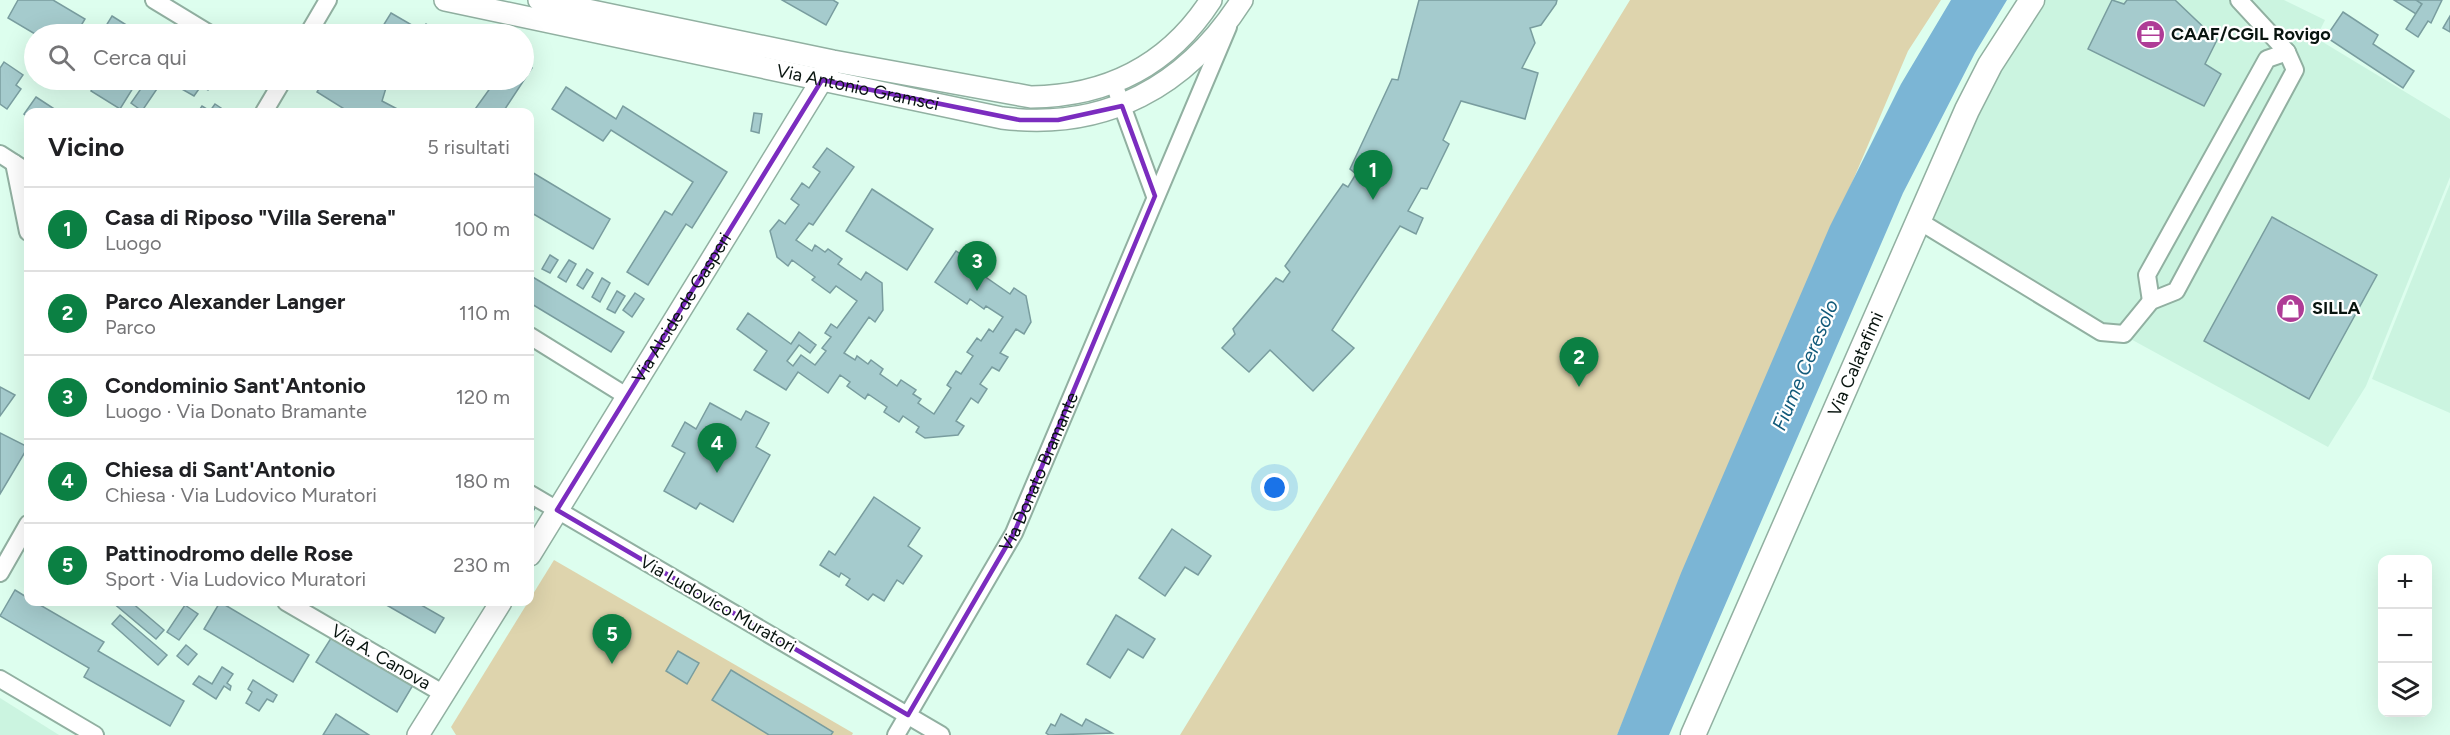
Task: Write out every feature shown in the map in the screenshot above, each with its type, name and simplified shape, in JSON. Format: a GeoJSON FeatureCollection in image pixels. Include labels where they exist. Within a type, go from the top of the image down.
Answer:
{"type":"FeatureCollection","features":[{"type":"Feature","properties":{"kind":"main road","name":"Via Calatafimi"},"geometry":{"type":"LineString","coordinates":[[1693,735],[1936,179],[1990,65],[2032,0]]}},
{"type":"Feature","properties":{"kind":"street"},"geometry":{"type":"LineString","coordinates":[[154,0],[194,24]]}},
{"type":"Feature","properties":{"kind":"street"},"geometry":{"type":"LineString","coordinates":[[315,24],[328,0]]}},
{"type":"Feature","properties":{"kind":"street","name":"Via Antonio Gramsci"},"geometry":{"type":"LineString","coordinates":[[445,0],[1020,120],[1058,120],[1122,106],[1149,93],[1180,72],[1214,39],[1239,5]]}},
{"type":"Feature","properties":{"kind":"street","name":"Via Antonio Gramsci"},"geometry":{"type":"LineString","coordinates":[[539,0],[833,61],[1015,95],[1050,96],[1070,94],[1114,83],[1140,71],[1180,39],[1209,3]]}},
{"type":"Feature","properties":{"kind":"street"},"geometry":{"type":"LineString","coordinates":[[1919,221],[2101,332],[2124,334],[2151,301],[2176,291],[2295,70],[2287,52],[2239,0]]}},
{"type":"Feature","properties":{"kind":"street","name":"Via Donato Bramante"},"geometry":{"type":"LineString","coordinates":[[896,735],[1014,533],[1155,196],[1239,5]]}},
{"type":"Feature","properties":{"kind":"street"},"geometry":{"type":"LineString","coordinates":[[2151,301],[2147,275],[2267,59],[2287,52]]}},
{"type":"Feature","properties":{"kind":"street","name":"Via Alcide de Gasperi"},"geometry":{"type":"LineString","coordinates":[[534,548],[833,61]]}},
{"type":"Feature","properties":{"kind":"street"},"geometry":{"type":"LineString","coordinates":[[1114,83],[1155,196]]}},
{"type":"Feature","properties":{"kind":"street"},"geometry":{"type":"LineString","coordinates":[[266,108],[277,90]]}},
{"type":"Feature","properties":{"kind":"street"},"geometry":{"type":"LineString","coordinates":[[7,158],[24,169]]}},
{"type":"Feature","properties":{"kind":"street"},"geometry":{"type":"LineString","coordinates":[[7,158],[24,218]]}},
{"type":"Feature","properties":{"kind":"street"},"geometry":{"type":"LineString","coordinates":[[534,338],[628,397]]}},
{"type":"Feature","properties":{"kind":"street","name":"Via Ludovico Muratori"},"geometry":{"type":"LineString","coordinates":[[534,496],[941,735]]}},
{"type":"Feature","properties":{"kind":"street"},"geometry":{"type":"LineString","coordinates":[[0,573],[24,531]]}},
{"type":"Feature","properties":{"kind":"street","name":"Via A. Canova"},"geometry":{"type":"LineString","coordinates":[[293,606],[444,694]]}},
{"type":"Feature","properties":{"kind":"street"},"geometry":{"type":"LineString","coordinates":[[418,735],[499,606]]}},
{"type":"Feature","properties":{"kind":"street"},"geometry":{"type":"LineString","coordinates":[[0,679],[95,735]]}},
{"type":"Feature","properties":{"kind":"highlighted area"},"geometry":{"type":"Polygon","coordinates":[[[822,80],[1020,120],[1058,120],[1122,106],[1155,196],[1014,533],[908,715],[557,510],[822,80]]]}},
{"type":"Feature","properties":{"kind":"shaded area"},"geometry":{"type":"Polygon","coordinates":[[[1630,0],[1941,0],[1908,51],[1617,735],[1180,735],[1630,0]]]}},
{"type":"Feature","properties":{"kind":"shaded area"},"geometry":{"type":"Polygon","coordinates":[[[2038,0],[2284,0],[2325,20],[2316,38],[2450,119],[2450,177],[2366,386],[2328,447],[1921,228],[1956,153],[2038,0]]]}},
{"type":"Feature","properties":{"kind":"shaded area"},"geometry":{"type":"Polygon","coordinates":[[[2450,184],[2450,413],[2372,379],[2450,184]]]}},
{"type":"Feature","properties":{"kind":"shaded area"},"geometry":{"type":"Polygon","coordinates":[[[554,560],[853,733],[852,735],[456,735],[451,727],[526,606],[534,606],[534,592],[554,560]]]}},
{"type":"Feature","properties":{"kind":"shaded area"},"geometry":{"type":"Polygon","coordinates":[[[0,698],[59,735],[0,735],[0,698]]]}},
{"type":"Feature","properties":{"kind":"water","name":"Fiume Ceresolo"},"geometry":{"type":"Polygon","coordinates":[[[1951,0],[2007,0],[1975,53],[1903,193],[1669,735],[1617,735],[1681,573],[1830,226],[1901,84],[1951,0]]]}},
{"type":"Feature","properties":{"kind":"building"},"geometry":{"type":"Polygon","coordinates":[[[18,0],[53,0],[85,19],[82,24],[24,24],[24,27],[8,18],[18,0]]]}},
{"type":"Feature","properties":{"kind":"building"},"geometry":{"type":"Polygon","coordinates":[[[782,0],[833,0],[838,3],[826,25],[782,0]]]}},
{"type":"Feature","properties":{"kind":"building"},"geometry":{"type":"Polygon","coordinates":[[[1419,0],[1557,0],[1541,25],[1530,28],[1535,43],[1522,68],[1538,73],[1525,119],[1461,101],[1443,140],[1449,144],[1427,189],[1421,188],[1408,211],[1423,218],[1416,234],[1400,226],[1332,330],[1354,348],[1313,391],[1270,350],[1249,372],[1222,348],[1235,334],[1233,329],[1276,278],[1283,282],[1290,272],[1285,266],[1343,184],[1348,187],[1356,174],[1350,169],[1392,79],[1398,80],[1419,0]]]}},
{"type":"Feature","properties":{"kind":"building"},"geometry":{"type":"Polygon","coordinates":[[[2112,0],[2124,4],[2127,0],[2175,0],[2217,40],[2205,64],[2221,74],[2204,106],[2088,49],[2112,0]]]}},
{"type":"Feature","properties":{"kind":"building"},"geometry":{"type":"Polygon","coordinates":[[[2394,0],[2416,0],[2422,4],[2416,14],[2394,0]]]}},
{"type":"Feature","properties":{"kind":"building"},"geometry":{"type":"Polygon","coordinates":[[[2416,0],[2442,0],[2431,23],[2428,21],[2418,37],[2406,29],[2422,4],[2416,0]]]}},
{"type":"Feature","properties":{"kind":"building"},"geometry":{"type":"Polygon","coordinates":[[[2343,12],[2378,35],[2373,44],[2414,71],[2403,88],[2326,37],[2343,12]]]}},
{"type":"Feature","properties":{"kind":"building"},"geometry":{"type":"Polygon","coordinates":[[[391,13],[410,24],[384,24],[391,13]]]}},
{"type":"Feature","properties":{"kind":"building"},"geometry":{"type":"Polygon","coordinates":[[[112,16],[125,24],[107,24],[112,16]]]}},
{"type":"Feature","properties":{"kind":"building"},"geometry":{"type":"Polygon","coordinates":[[[2450,16],[2450,32],[2443,28],[2450,16]]]}},
{"type":"Feature","properties":{"kind":"building"},"geometry":{"type":"Polygon","coordinates":[[[4,62],[23,75],[16,85],[21,89],[7,109],[0,104],[0,68],[4,62]]]}},
{"type":"Feature","properties":{"kind":"building"},"geometry":{"type":"Polygon","coordinates":[[[566,87],[616,119],[623,106],[727,172],[692,228],[686,224],[648,285],[627,272],[665,211],[672,215],[693,182],[611,130],[603,141],[552,109],[566,87]]]}},
{"type":"Feature","properties":{"kind":"building"},"geometry":{"type":"Polygon","coordinates":[[[92,90],[132,90],[121,108],[92,90]]]}},
{"type":"Feature","properties":{"kind":"building"},"geometry":{"type":"Polygon","coordinates":[[[140,90],[156,90],[144,108],[138,108],[131,103],[140,90]]]}},
{"type":"Feature","properties":{"kind":"building"},"geometry":{"type":"Polygon","coordinates":[[[184,90],[198,90],[194,96],[184,90]]]}},
{"type":"Feature","properties":{"kind":"building"},"geometry":{"type":"Polygon","coordinates":[[[318,90],[385,90],[382,101],[395,108],[343,108],[317,92],[318,90]]]}},
{"type":"Feature","properties":{"kind":"building"},"geometry":{"type":"Polygon","coordinates":[[[489,90],[518,90],[506,108],[476,108],[489,90]]]}},
{"type":"Feature","properties":{"kind":"building"},"geometry":{"type":"Polygon","coordinates":[[[36,97],[53,108],[28,108],[36,97]]]}},
{"type":"Feature","properties":{"kind":"building"},"geometry":{"type":"Polygon","coordinates":[[[754,113],[762,114],[759,133],[751,131],[754,113]]]}},
{"type":"Feature","properties":{"kind":"building"},"geometry":{"type":"Polygon","coordinates":[[[827,148],[854,167],[813,225],[809,223],[796,240],[812,251],[815,245],[825,252],[828,249],[842,259],[838,264],[861,280],[866,272],[882,283],[883,310],[875,322],[869,317],[844,353],[855,360],[857,356],[868,364],[871,360],[883,369],[880,374],[897,386],[901,380],[916,390],[913,394],[921,399],[918,403],[934,414],[951,388],[947,385],[956,371],[961,374],[973,356],[967,352],[977,338],[981,341],[989,329],[993,332],[1003,317],[986,306],[984,309],[970,299],[967,304],[935,282],[956,251],[980,267],[977,271],[1010,294],[1014,288],[1026,296],[1031,322],[1024,334],[1016,329],[1000,353],[1008,357],[999,371],[992,367],[980,384],[987,389],[978,403],[971,398],[956,421],[964,426],[958,435],[925,438],[916,432],[919,427],[903,416],[899,422],[884,412],[887,407],[868,394],[865,399],[847,386],[850,382],[840,375],[828,393],[798,372],[786,390],[754,370],[767,351],[737,329],[748,313],[791,344],[799,332],[816,345],[810,353],[799,345],[787,361],[793,366],[801,355],[815,365],[826,351],[822,348],[831,337],[825,333],[831,324],[837,328],[857,301],[836,286],[830,293],[812,280],[815,277],[792,260],[788,266],[777,257],[770,231],[779,220],[785,224],[799,205],[791,199],[802,183],[809,188],[820,172],[813,167],[827,148]]]}},
{"type":"Feature","properties":{"kind":"building"},"geometry":{"type":"Polygon","coordinates":[[[534,173],[610,219],[593,249],[534,214],[534,173]]]}},
{"type":"Feature","properties":{"kind":"building"},"geometry":{"type":"Polygon","coordinates":[[[872,189],[933,229],[907,270],[846,231],[872,189]]]}},
{"type":"Feature","properties":{"kind":"building","name":"SILLA"},"geometry":{"type":"Polygon","coordinates":[[[2272,217],[2377,275],[2309,399],[2204,341],[2272,217]]]}},
{"type":"Feature","properties":{"kind":"building"},"geometry":{"type":"Polygon","coordinates":[[[550,255],[558,260],[550,273],[542,269],[550,255]]]}},
{"type":"Feature","properties":{"kind":"building"},"geometry":{"type":"Polygon","coordinates":[[[569,260],[576,264],[566,282],[558,277],[569,260]]]}},
{"type":"Feature","properties":{"kind":"building"},"geometry":{"type":"Polygon","coordinates":[[[587,269],[593,273],[583,289],[577,285],[587,269]]]}},
{"type":"Feature","properties":{"kind":"building"},"geometry":{"type":"Polygon","coordinates":[[[534,278],[624,332],[611,352],[534,305],[534,278]]]}},
{"type":"Feature","properties":{"kind":"building"},"geometry":{"type":"Polygon","coordinates":[[[602,278],[610,283],[600,302],[592,297],[602,278]]]}},
{"type":"Feature","properties":{"kind":"building"},"geometry":{"type":"Polygon","coordinates":[[[617,291],[625,296],[615,313],[607,309],[617,291]]]}},
{"type":"Feature","properties":{"kind":"building"},"geometry":{"type":"Polygon","coordinates":[[[635,293],[644,299],[632,317],[623,310],[635,293]]]}},
{"type":"Feature","properties":{"kind":"building"},"geometry":{"type":"Polygon","coordinates":[[[0,387],[15,395],[0,416],[0,387]]]}},
{"type":"Feature","properties":{"kind":"building"},"geometry":{"type":"Polygon","coordinates":[[[710,403],[741,420],[746,411],[769,423],[756,447],[770,455],[733,522],[700,503],[696,509],[664,491],[685,453],[672,446],[685,422],[696,429],[710,403]]]}},
{"type":"Feature","properties":{"kind":"building"},"geometry":{"type":"Polygon","coordinates":[[[0,433],[24,445],[24,454],[0,494],[0,433]]]}},
{"type":"Feature","properties":{"kind":"building"},"geometry":{"type":"Polygon","coordinates":[[[874,497],[920,528],[908,546],[922,556],[903,584],[897,580],[884,601],[873,594],[868,600],[846,585],[850,579],[841,573],[839,577],[820,565],[829,551],[835,555],[874,497]]]}},
{"type":"Feature","properties":{"kind":"building"},"geometry":{"type":"Polygon","coordinates":[[[1172,529],[1211,556],[1198,575],[1185,567],[1165,596],[1139,578],[1172,529]]]}},
{"type":"Feature","properties":{"kind":"building"},"geometry":{"type":"Polygon","coordinates":[[[15,590],[24,596],[24,606],[42,606],[104,642],[98,651],[184,701],[170,726],[84,677],[89,668],[0,616],[15,590]]]}},
{"type":"Feature","properties":{"kind":"building"},"geometry":{"type":"Polygon","coordinates":[[[117,606],[136,606],[164,630],[156,639],[117,606]]]}},
{"type":"Feature","properties":{"kind":"building"},"geometry":{"type":"Polygon","coordinates":[[[184,606],[198,614],[179,640],[167,632],[184,606]]]}},
{"type":"Feature","properties":{"kind":"building"},"geometry":{"type":"Polygon","coordinates":[[[218,606],[227,606],[309,655],[293,682],[204,629],[218,606]]]}},
{"type":"Feature","properties":{"kind":"building"},"geometry":{"type":"Polygon","coordinates":[[[388,606],[423,606],[444,618],[435,633],[388,606]]]}},
{"type":"Feature","properties":{"kind":"building"},"geometry":{"type":"Polygon","coordinates":[[[120,615],[167,655],[158,665],[112,624],[120,615]]]}},
{"type":"Feature","properties":{"kind":"building"},"geometry":{"type":"Polygon","coordinates":[[[1116,615],[1155,639],[1143,658],[1128,649],[1110,678],[1087,664],[1116,615]]]}},
{"type":"Feature","properties":{"kind":"building"},"geometry":{"type":"Polygon","coordinates":[[[333,635],[413,685],[397,712],[316,662],[333,635]]]}},
{"type":"Feature","properties":{"kind":"building"},"geometry":{"type":"Polygon","coordinates":[[[186,645],[197,654],[188,665],[177,656],[186,645]]]}},
{"type":"Feature","properties":{"kind":"building"},"geometry":{"type":"Polygon","coordinates":[[[678,651],[699,663],[687,684],[666,671],[678,651]]]}},
{"type":"Feature","properties":{"kind":"building"},"geometry":{"type":"Polygon","coordinates":[[[222,667],[233,674],[227,683],[231,686],[230,690],[224,686],[216,699],[193,684],[199,676],[212,684],[222,667]]]}},
{"type":"Feature","properties":{"kind":"building"},"geometry":{"type":"Polygon","coordinates":[[[731,670],[833,732],[831,735],[769,735],[712,700],[731,670]]]}},
{"type":"Feature","properties":{"kind":"building"},"geometry":{"type":"Polygon","coordinates":[[[253,680],[277,695],[273,702],[267,699],[259,711],[246,703],[252,692],[248,689],[253,680]]]}},
{"type":"Feature","properties":{"kind":"building"},"geometry":{"type":"Polygon","coordinates":[[[336,714],[369,735],[323,735],[336,714]]]}},
{"type":"Feature","properties":{"kind":"building"},"geometry":{"type":"Polygon","coordinates":[[[1061,714],[1082,726],[1086,719],[1112,733],[1049,735],[1046,733],[1051,724],[1055,726],[1061,714]]]}},
{"type":"Feature","properties":{"kind":"place","name":"CAAF/CGIL Rovigo"},"geometry":{"type":"Point","coordinates":[2150,34]}},
{"type":"Feature","properties":{"kind":"place","name":"Casa di Riposo \"Villa Serena\""},"geometry":{"type":"Point","coordinates":[1373,200]}},
{"type":"Feature","properties":{"kind":"place","name":"Condominio Sant'Antonio"},"geometry":{"type":"Point","coordinates":[977,291]}},
{"type":"Feature","properties":{"kind":"place","name":"SILLA"},"geometry":{"type":"Point","coordinates":[2291,308]}},
{"type":"Feature","properties":{"kind":"place","name":"Parco Alexander Langer"},"geometry":{"type":"Point","coordinates":[1579,387]}},
{"type":"Feature","properties":{"kind":"place","name":"Chiesa di Sant'Antonio"},"geometry":{"type":"Point","coordinates":[717,473]}},
{"type":"Feature","properties":{"kind":"place","name":"Pattinodromo delle Rose"},"geometry":{"type":"Point","coordinates":[612,664]}}]}
